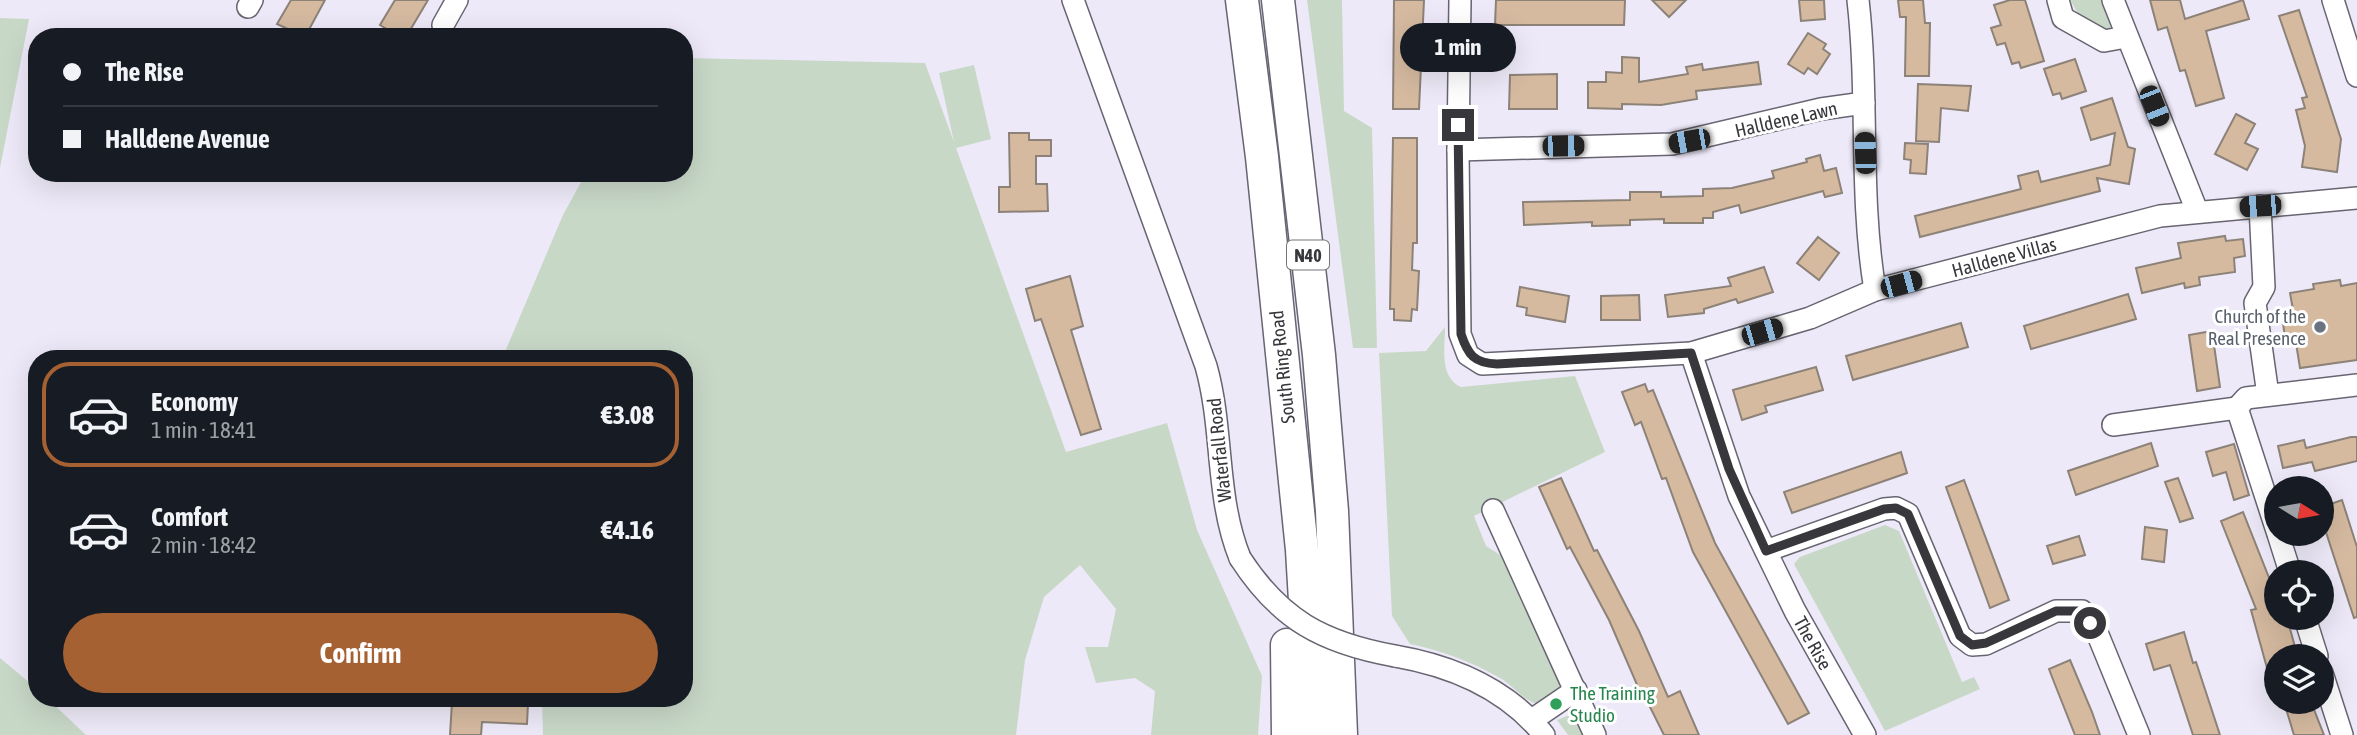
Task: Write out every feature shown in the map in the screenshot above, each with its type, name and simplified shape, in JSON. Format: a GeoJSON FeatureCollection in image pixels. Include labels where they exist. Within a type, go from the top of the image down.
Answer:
{"type":"FeatureCollection","features":[{"type":"Feature","properties":{"kind":"highway","name":"South Ring Road"},"geometry":{"type":"LineString","coordinates":[[1242,0],[1262,157],[1302,550],[1313,735]]}},
{"type":"Feature","properties":{"kind":"highway","name":"South Ring Road"},"geometry":{"type":"LineString","coordinates":[[1278,0],[1319,355],[1332,511],[1341,735]]}},
{"type":"Feature","properties":{"kind":"highway"},"geometry":{"type":"LineString","coordinates":[[1279,337],[1288,735]]}},
{"type":"Feature","properties":{"kind":"highway"},"geometry":{"type":"LineString","coordinates":[[1332,511],[1361,735]]}},
{"type":"Feature","properties":{"kind":"street"},"geometry":{"type":"LineString","coordinates":[[443,25],[457,0]]}},
{"type":"Feature","properties":{"kind":"street","name":"Waterfall Road"},"geometry":{"type":"LineString","coordinates":[[1073,0],[1206,366],[1217,409],[1225,506],[1241,558],[1266,594],[1296,621],[1345,644],[1441,665],[1475,680],[1494,690],[1538,728]]}},
{"type":"Feature","properties":{"kind":"street"},"geometry":{"type":"LineString","coordinates":[[1458,150],[1460,0]]}},
{"type":"Feature","properties":{"kind":"street"},"geometry":{"type":"LineString","coordinates":[[1857,0],[1865,60],[1869,252],[1875,290]]}},
{"type":"Feature","properties":{"kind":"street"},"geometry":{"type":"LineString","coordinates":[[2058,0],[2063,18],[2105,41],[2126,37]]}},
{"type":"Feature","properties":{"kind":"street"},"geometry":{"type":"LineString","coordinates":[[2113,0],[2197,211]]}},
{"type":"Feature","properties":{"kind":"street"},"geometry":{"type":"LineString","coordinates":[[2333,0],[2357,76]]}},
{"type":"Feature","properties":{"kind":"street","name":"Halldene Lawn"},"geometry":{"type":"LineString","coordinates":[[1458,150],[1672,144],[1821,109],[1864,103]]}},
{"type":"Feature","properties":{"kind":"street","name":"Halldene Villas"},"geometry":{"type":"LineString","coordinates":[[1458,150],[1461,334],[1468,355],[1482,364],[1691,353],[1810,318],[1875,290],[2160,216],[2357,198]]}},
{"type":"Feature","properties":{"kind":"street"},"geometry":{"type":"LineString","coordinates":[[2260,206],[2264,287],[2255,303],[2268,395]]}},
{"type":"Feature","properties":{"kind":"street","name":"The Rise"},"geometry":{"type":"LineString","coordinates":[[1691,353],[1729,469],[1766,551],[1862,734]]}},
{"type":"Feature","properties":{"kind":"street"},"geometry":{"type":"LineString","coordinates":[[2113,425],[2237,408],[2246,398],[2357,385]]}},
{"type":"Feature","properties":{"kind":"street"},"geometry":{"type":"LineString","coordinates":[[2237,408],[2264,492]]}},
{"type":"Feature","properties":{"kind":"street"},"geometry":{"type":"LineString","coordinates":[[1766,551],[1884,509],[1896,508],[1908,514],[1960,636],[1972,645],[1986,643],[2056,611],[2082,611],[2098,635],[2139,735]]}},
{"type":"Feature","properties":{"kind":"street"},"geometry":{"type":"LineString","coordinates":[[1493,510],[1595,735]]}},
{"type":"Feature","properties":{"kind":"street"},"geometry":{"type":"LineString","coordinates":[[1538,728],[1576,690]]}},
{"type":"Feature","properties":{"kind":"street"},"geometry":{"type":"LineString","coordinates":[[2334,710],[2342,735]]}},
{"type":"Feature","properties":{"kind":"green space"},"geometry":{"type":"Polygon","coordinates":[[[1307,0],[1342,0],[1344,111],[1372,128],[1377,348],[1353,348],[1307,0]]]}},
{"type":"Feature","properties":{"kind":"green space"},"geometry":{"type":"Polygon","coordinates":[[[2071,0],[2104,0],[2111,22],[2110,30],[2086,20],[2077,12],[2071,0]]]}},
{"type":"Feature","properties":{"kind":"green space"},"geometry":{"type":"Polygon","coordinates":[[[0,18],[29,19],[0,168],[0,18]]]}},
{"type":"Feature","properties":{"kind":"green space"},"geometry":{"type":"Polygon","coordinates":[[[693,58],[925,63],[954,142],[939,73],[974,65],[991,139],[956,148],[1066,452],[1167,423],[1197,530],[1262,676],[1258,735],[1151,735],[1155,691],[1135,678],[1096,683],[1085,647],[1108,647],[1116,609],[1080,565],[1044,597],[1025,660],[1016,735],[543,735],[542,707],[693,707],[693,350],[506,350],[563,215],[581,182],[693,182],[693,58]]]}},
{"type":"Feature","properties":{"kind":"green space"},"geometry":{"type":"Polygon","coordinates":[[[1445,327],[1446,369],[1454,382],[1461,387],[1575,376],[1605,452],[1474,516],[1486,546],[1508,560],[1559,681],[1560,693],[1537,704],[1480,667],[1410,644],[1392,616],[1379,353],[1426,351],[1445,327]]]}},
{"type":"Feature","properties":{"kind":"green space"},"geometry":{"type":"Polygon","coordinates":[[[1885,525],[1899,531],[1962,682],[1974,677],[1980,689],[1885,731],[1794,564],[1800,557],[1885,525]]]}},
{"type":"Feature","properties":{"kind":"green space"},"geometry":{"type":"Polygon","coordinates":[[[0,658],[28,681],[28,707],[56,707],[86,735],[0,735],[0,658]]]}},
{"type":"Feature","properties":{"kind":"green space"},"geometry":{"type":"Polygon","coordinates":[[[1572,714],[1584,735],[1568,735],[1557,720],[1572,714]]]}},
{"type":"Feature","properties":{"kind":"building"},"geometry":{"type":"Polygon","coordinates":[[[291,0],[325,0],[310,28],[286,28],[277,24],[291,0]]]}},
{"type":"Feature","properties":{"kind":"building"},"geometry":{"type":"Polygon","coordinates":[[[395,0],[428,0],[411,28],[385,28],[380,25],[395,0]]]}},
{"type":"Feature","properties":{"kind":"building"},"geometry":{"type":"Polygon","coordinates":[[[1394,0],[1424,0],[1419,109],[1393,109],[1394,0]]]}},
{"type":"Feature","properties":{"kind":"building"},"geometry":{"type":"Polygon","coordinates":[[[1496,0],[1625,0],[1624,25],[1495,25],[1496,0]]]}},
{"type":"Feature","properties":{"kind":"building"},"geometry":{"type":"Polygon","coordinates":[[[1652,0],[1686,0],[1669,17],[1652,0]]]}},
{"type":"Feature","properties":{"kind":"building"},"geometry":{"type":"Polygon","coordinates":[[[1799,0],[1824,0],[1825,19],[1801,21],[1799,0]]]}},
{"type":"Feature","properties":{"kind":"building"},"geometry":{"type":"Polygon","coordinates":[[[1898,0],[1923,0],[1925,23],[1930,23],[1929,76],[1905,76],[1906,17],[1900,17],[1898,0]]]}},
{"type":"Feature","properties":{"kind":"building"},"geometry":{"type":"Polygon","coordinates":[[[2010,0],[2025,0],[2044,61],[2021,68],[2019,62],[2012,64],[2005,43],[1997,45],[1991,28],[2001,25],[1994,5],[2010,0]]]}},
{"type":"Feature","properties":{"kind":"building"},"geometry":{"type":"Polygon","coordinates":[[[2150,0],[2180,0],[2185,19],[2243,0],[2249,19],[2206,31],[2224,98],[2196,106],[2185,70],[2180,71],[2167,27],[2158,30],[2150,0]]]}},
{"type":"Feature","properties":{"kind":"building"},"geometry":{"type":"Polygon","coordinates":[[[2299,10],[2341,139],[2337,172],[2302,167],[2305,146],[2296,110],[2305,108],[2302,98],[2307,97],[2279,16],[2299,10]]]}},
{"type":"Feature","properties":{"kind":"building"},"geometry":{"type":"Polygon","coordinates":[[[1808,33],[1826,44],[1823,49],[1830,54],[1817,74],[1808,68],[1804,74],[1788,64],[1808,33]]]}},
{"type":"Feature","properties":{"kind":"building"},"geometry":{"type":"Polygon","coordinates":[[[1622,57],[1639,58],[1639,82],[1688,74],[1686,67],[1702,64],[1703,70],[1758,62],[1761,84],[1696,91],[1697,99],[1661,105],[1622,104],[1622,109],[1588,108],[1588,82],[1606,82],[1606,72],[1622,73],[1622,57]]]}},
{"type":"Feature","properties":{"kind":"building"},"geometry":{"type":"Polygon","coordinates":[[[2075,59],[2086,91],[2062,99],[2060,93],[2053,95],[2044,69],[2075,59]]]}},
{"type":"Feature","properties":{"kind":"building"},"geometry":{"type":"Polygon","coordinates":[[[1557,74],[1557,109],[1509,109],[1510,75],[1557,74]]]}},
{"type":"Feature","properties":{"kind":"building"},"geometry":{"type":"Polygon","coordinates":[[[1918,84],[1971,86],[1968,111],[1941,108],[1939,142],[1916,141],[1918,84]]]}},
{"type":"Feature","properties":{"kind":"building"},"geometry":{"type":"Polygon","coordinates":[[[2112,98],[2128,147],[2135,149],[2129,184],[2097,178],[2100,191],[1920,237],[1915,216],[2021,189],[2018,176],[2038,171],[2041,182],[2110,165],[2115,133],[2091,140],[2081,108],[2112,98]]]}},
{"type":"Feature","properties":{"kind":"building"},"geometry":{"type":"Polygon","coordinates":[[[2236,114],[2255,124],[2245,143],[2258,149],[2247,170],[2215,154],[2236,114]]]}},
{"type":"Feature","properties":{"kind":"building"},"geometry":{"type":"Polygon","coordinates":[[[1009,133],[1029,133],[1029,140],[1051,140],[1051,156],[1036,156],[1036,184],[1047,184],[1048,211],[999,212],[999,187],[1010,187],[1009,133]]]}},
{"type":"Feature","properties":{"kind":"building"},"geometry":{"type":"Polygon","coordinates":[[[1393,138],[1417,138],[1417,243],[1413,243],[1412,270],[1419,271],[1417,310],[1412,309],[1411,321],[1394,320],[1394,309],[1390,309],[1393,138]]]}},
{"type":"Feature","properties":{"kind":"building"},"geometry":{"type":"Polygon","coordinates":[[[1905,143],[1928,144],[1926,174],[1910,173],[1911,160],[1904,159],[1905,143]]]}},
{"type":"Feature","properties":{"kind":"building"},"geometry":{"type":"Polygon","coordinates":[[[1820,155],[1824,171],[1836,168],[1842,193],[1825,197],[1823,191],[1741,213],[1739,205],[1713,212],[1713,218],[1703,218],[1703,223],[1664,223],[1664,219],[1630,220],[1630,225],[1592,226],[1592,222],[1524,225],[1523,202],[1630,200],[1630,192],[1661,192],[1661,197],[1703,196],[1703,189],[1732,188],[1774,178],[1772,171],[1807,162],[1806,159],[1820,155]]]}},
{"type":"Feature","properties":{"kind":"building"},"geometry":{"type":"Polygon","coordinates":[[[2225,236],[2226,241],[2243,239],[2245,256],[2234,258],[2235,272],[2199,277],[2200,285],[2185,288],[2184,283],[2142,293],[2136,268],[2181,258],[2178,243],[2225,236]]]}},
{"type":"Feature","properties":{"kind":"building"},"geometry":{"type":"Polygon","coordinates":[[[1818,237],[1839,253],[1819,280],[1797,263],[1818,237]]]}},
{"type":"Feature","properties":{"kind":"building"},"geometry":{"type":"Polygon","coordinates":[[[1764,267],[1773,292],[1738,303],[1736,299],[1704,309],[1704,313],[1668,317],[1665,295],[1731,286],[1728,278],[1764,267]]]}},
{"type":"Feature","properties":{"kind":"building"},"geometry":{"type":"Polygon","coordinates":[[[1070,276],[1083,326],[1071,330],[1101,429],[1081,435],[1041,319],[1035,321],[1026,289],[1070,276]]]}},
{"type":"Feature","properties":{"kind":"building","name":"Church of the Real Presence"},"geometry":{"type":"Polygon","coordinates":[[[2340,280],[2341,286],[2357,283],[2357,360],[2300,368],[2296,343],[2292,344],[2291,338],[2285,338],[2283,323],[2288,322],[2287,316],[2294,315],[2290,293],[2314,289],[2313,284],[2340,280]]]}},
{"type":"Feature","properties":{"kind":"building"},"geometry":{"type":"Polygon","coordinates":[[[1520,287],[1569,296],[1565,322],[1526,315],[1527,308],[1517,306],[1520,287]]]}},
{"type":"Feature","properties":{"kind":"building"},"geometry":{"type":"Polygon","coordinates":[[[2128,294],[2136,319],[2031,349],[2024,326],[2128,294]]]}},
{"type":"Feature","properties":{"kind":"building"},"geometry":{"type":"Polygon","coordinates":[[[1639,295],[1640,320],[1601,320],[1601,296],[1639,295]]]}},
{"type":"Feature","properties":{"kind":"building"},"geometry":{"type":"Polygon","coordinates":[[[1961,323],[1968,347],[1853,380],[1846,356],[1961,323]]]}},
{"type":"Feature","properties":{"kind":"building"},"geometry":{"type":"Polygon","coordinates":[[[2212,331],[2220,387],[2197,391],[2189,335],[2212,331]]]}},
{"type":"Feature","properties":{"kind":"building"},"geometry":{"type":"Polygon","coordinates":[[[1816,367],[1823,390],[1765,406],[1767,412],[1742,420],[1733,390],[1816,367]]]}},
{"type":"Feature","properties":{"kind":"building"},"geometry":{"type":"Polygon","coordinates":[[[1645,384],[1648,392],[1653,390],[1715,543],[1809,713],[1788,724],[1693,552],[1666,478],[1662,479],[1641,422],[1635,425],[1622,392],[1645,384]]]}},
{"type":"Feature","properties":{"kind":"building"},"geometry":{"type":"Polygon","coordinates":[[[2357,437],[2357,461],[2315,471],[2312,462],[2283,468],[2278,446],[2304,440],[2306,448],[2357,437]]]}},
{"type":"Feature","properties":{"kind":"building"},"geometry":{"type":"Polygon","coordinates":[[[2151,443],[2158,466],[2076,495],[2068,471],[2151,443]]]}},
{"type":"Feature","properties":{"kind":"building"},"geometry":{"type":"Polygon","coordinates":[[[2234,444],[2249,495],[2234,500],[2226,472],[2213,476],[2206,452],[2234,444]]]}},
{"type":"Feature","properties":{"kind":"building"},"geometry":{"type":"Polygon","coordinates":[[[1901,452],[1907,473],[1792,513],[1784,492],[1901,452]]]}},
{"type":"Feature","properties":{"kind":"building"},"geometry":{"type":"Polygon","coordinates":[[[1561,478],[1594,551],[1597,550],[1639,631],[1668,697],[1680,691],[1699,735],[1664,735],[1643,693],[1641,694],[1609,620],[1570,547],[1567,549],[1539,487],[1561,478]]]}},
{"type":"Feature","properties":{"kind":"building"},"geometry":{"type":"Polygon","coordinates":[[[2178,478],[2193,518],[2180,522],[2165,482],[2178,478]]]}},
{"type":"Feature","properties":{"kind":"building"},"geometry":{"type":"Polygon","coordinates":[[[1964,480],[2009,600],[1990,608],[1946,487],[1964,480]]]}},
{"type":"Feature","properties":{"kind":"building"},"geometry":{"type":"Polygon","coordinates":[[[2342,500],[2357,547],[2357,617],[2354,618],[2330,546],[2334,546],[2334,503],[2342,500]]]}},
{"type":"Feature","properties":{"kind":"building"},"geometry":{"type":"Polygon","coordinates":[[[2243,512],[2264,565],[2264,630],[2290,630],[2294,644],[2264,644],[2264,657],[2251,610],[2256,609],[2221,521],[2243,512]]]}},
{"type":"Feature","properties":{"kind":"building"},"geometry":{"type":"Polygon","coordinates":[[[2145,527],[2167,530],[2164,562],[2142,559],[2145,527]]]}},
{"type":"Feature","properties":{"kind":"building"},"geometry":{"type":"Polygon","coordinates":[[[2079,536],[2085,555],[2053,564],[2047,546],[2079,536]]]}},
{"type":"Feature","properties":{"kind":"building"},"geometry":{"type":"Polygon","coordinates":[[[2184,632],[2220,735],[2193,735],[2170,665],[2154,670],[2146,644],[2184,632]]]}},
{"type":"Feature","properties":{"kind":"building"},"geometry":{"type":"Polygon","coordinates":[[[2070,660],[2100,735],[2075,735],[2049,669],[2070,660]]]}},
{"type":"Feature","properties":{"kind":"building"},"geometry":{"type":"Polygon","coordinates":[[[452,707],[528,707],[527,724],[482,722],[481,735],[450,735],[452,707]]]}},
{"type":"Feature","properties":{"kind":"building"},"geometry":{"type":"Polygon","coordinates":[[[2288,714],[2316,714],[2324,735],[2294,735],[2288,714]]]}},
{"type":"Feature","properties":{"kind":"place","name":"Church of the Real Presence"},"geometry":{"type":"Point","coordinates":[2320,327]}},
{"type":"Feature","properties":{"kind":"place","name":"The Training Studio"},"geometry":{"type":"Point","coordinates":[1556,704]}},
{"type":"Feature","properties":{"kind":"route"},"geometry":{"type":"LineString","coordinates":[[1458,125],[1461,334],[1468,355],[1482,364],[1497,364],[1691,353],[1739,496],[1766,551],[1884,509],[1896,508],[1908,514],[1960,636],[1972,645],[1986,643],[2056,611],[2082,611],[2090,623]]}}]}
